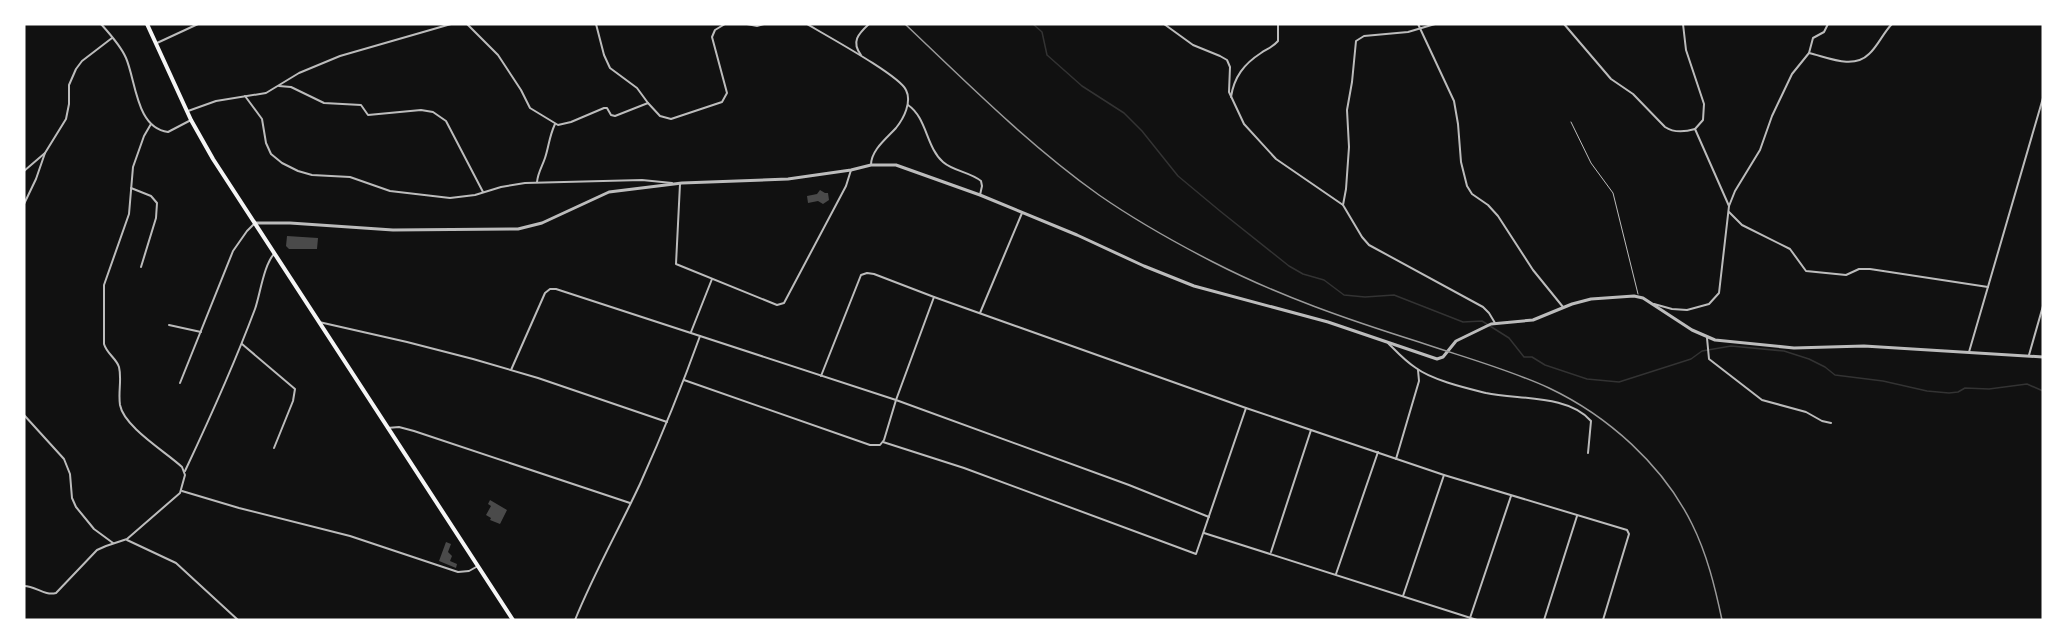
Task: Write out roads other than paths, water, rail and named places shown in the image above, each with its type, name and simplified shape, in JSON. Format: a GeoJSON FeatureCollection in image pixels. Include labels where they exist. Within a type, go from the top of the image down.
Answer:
{"type":"FeatureCollection","features":[{"type":"Feature","properties":{"kind":"main road"},"geometry":{"type":"LineString","coordinates":[[147,24],[187,112],[213,159],[513,620]]}},
{"type":"Feature","properties":{"kind":"street"},"geometry":{"type":"LineString","coordinates":[[101,24],[125,55],[138,101],[151,124],[168,132],[191,120]]}},
{"type":"Feature","properties":{"kind":"street"},"geometry":{"type":"LineString","coordinates":[[156,43],[198,24]]}},
{"type":"Feature","properties":{"kind":"street"},"geometry":{"type":"LineString","coordinates":[[187,112],[216,101],[266,93],[299,73],[340,57],[451,24]]}},
{"type":"Feature","properties":{"kind":"street"},"geometry":{"type":"LineString","coordinates":[[467,24],[498,55],[529,106],[555,124],[566,123],[604,108],[611,116],[615,116],[648,103]]}},
{"type":"Feature","properties":{"kind":"street"},"geometry":{"type":"LineString","coordinates":[[596,24],[604,56],[610,69],[637,88],[660,116],[671,119],[724,101],[727,93],[712,36],[715,30],[725,24]]}},
{"type":"Feature","properties":{"kind":"street"},"geometry":{"type":"LineString","coordinates":[[747,24],[757,26],[764,24]]}},
{"type":"Feature","properties":{"kind":"street"},"geometry":{"type":"LineString","coordinates":[[807,24],[863,57],[903,85],[908,93],[908,105],[900,123],[873,154],[872,165]]}},
{"type":"Feature","properties":{"kind":"street"},"geometry":{"type":"LineString","coordinates":[[863,57],[857,49],[856,41],[858,35],[869,24]]}},
{"type":"Feature","properties":{"kind":"street"},"geometry":{"type":"LineString","coordinates":[[1164,24],[1190,44],[1227,60],[1230,68],[1228,87],[1244,124],[1266,150],[1342,205],[1371,247],[1483,307],[1489,313],[1493,324]]}},
{"type":"Feature","properties":{"kind":"street"},"geometry":{"type":"LineString","coordinates":[[1231,98],[1234,84],[1241,71],[1255,57],[1278,41],[1278,24]]}},
{"type":"Feature","properties":{"kind":"street"},"geometry":{"type":"LineString","coordinates":[[1418,24],[1454,101],[1461,162],[1468,189],[1494,212],[1533,270],[1564,307]]}},
{"type":"Feature","properties":{"kind":"street"},"geometry":{"type":"LineString","coordinates":[[1342,205],[1346,189],[1349,139],[1347,110],[1355,43],[1364,36],[1404,32],[1435,24]]}},
{"type":"Feature","properties":{"kind":"street"},"geometry":{"type":"LineString","coordinates":[[1564,24],[1611,79],[1633,94],[1665,127],[1676,132],[1695,129],[1703,120],[1704,104],[1686,50],[1683,24]]}},
{"type":"Feature","properties":{"kind":"street"},"geometry":{"type":"LineString","coordinates":[[1651,304],[1687,310],[1709,304],[1719,293],[1728,211],[1735,191],[1760,150],[1772,116],[1793,72],[1809,53],[1813,38],[1824,32],[1828,24]]}},
{"type":"Feature","properties":{"kind":"street"},"geometry":{"type":"LineString","coordinates":[[1809,53],[1846,62],[1862,59],[1869,54],[1892,24]]}},
{"type":"Feature","properties":{"kind":"street"},"geometry":{"type":"LineString","coordinates":[[24,204],[35,183],[45,153],[66,119],[69,87],[76,69],[82,61],[112,38]]}},
{"type":"Feature","properties":{"kind":"street"},"geometry":{"type":"LineString","coordinates":[[279,86],[291,87],[324,103],[361,105],[368,115],[421,110],[433,112],[446,121],[483,192]]}},
{"type":"Feature","properties":{"kind":"street"},"geometry":{"type":"LineString","coordinates":[[245,96],[262,119],[266,143],[271,154],[282,163],[312,175],[350,177],[390,191],[450,198],[475,195],[513,184],[537,182],[645,180],[678,183]]}},
{"type":"Feature","properties":{"kind":"street"},"geometry":{"type":"LineString","coordinates":[[1969,352],[2043,98]]}},
{"type":"Feature","properties":{"kind":"street"},"geometry":{"type":"LineString","coordinates":[[908,105],[917,113],[943,162],[981,181],[980,195]]}},
{"type":"Feature","properties":{"kind":"street"},"geometry":{"type":"LineString","coordinates":[[151,124],[144,136],[133,167],[132,202],[104,289],[105,346],[119,368],[120,402],[123,413],[134,426],[181,465],[185,472]]}},
{"type":"Feature","properties":{"kind":"street"},"geometry":{"type":"LineString","coordinates":[[537,182],[538,173],[545,159],[548,140],[555,124]]}},
{"type":"Feature","properties":{"kind":"street"},"geometry":{"type":"LineString","coordinates":[[1695,129],[1729,206]]}},
{"type":"Feature","properties":{"kind":"street"},"geometry":{"type":"LineString","coordinates":[[24,171],[45,153]]}},
{"type":"Feature","properties":{"kind":"street"},"geometry":{"type":"LineString","coordinates":[[180,383],[233,250],[255,223],[393,230],[518,230],[542,223],[609,192],[678,183],[788,179],[872,165],[896,165],[980,195],[1194,286],[1328,322],[1437,359],[1444,356],[1454,343],[1493,324],[1533,320],[1591,299],[1638,296],[1707,338],[1794,348],[1852,346],[2043,357]]}},
{"type":"Feature","properties":{"kind":"street"},"geometry":{"type":"LineString","coordinates":[[678,183],[676,264],[777,305],[784,303],[846,186],[851,170]]}},
{"type":"Feature","properties":{"kind":"street"},"geometry":{"type":"LineString","coordinates":[[131,188],[151,196],[158,203],[156,218],[141,267]]}},
{"type":"Feature","properties":{"kind":"street"},"geometry":{"type":"LineString","coordinates":[[1728,211],[1742,225],[1790,249],[1806,271],[1846,275],[1859,269],[1870,268],[1988,287]]}},
{"type":"Feature","properties":{"kind":"street"},"geometry":{"type":"LineString","coordinates":[[980,313],[1022,212]]}},
{"type":"Feature","properties":{"kind":"street"},"geometry":{"type":"LineString","coordinates":[[24,586],[32,586],[51,595],[61,590],[97,550],[127,539],[182,491],[185,472],[198,441],[214,413],[259,300],[270,259],[275,254]]}},
{"type":"Feature","properties":{"kind":"street"},"geometry":{"type":"LineString","coordinates":[[821,375],[861,275],[874,274],[1246,408],[1444,475],[1629,531],[1604,620]]}},
{"type":"Feature","properties":{"kind":"street"},"geometry":{"type":"LineString","coordinates":[[690,332],[712,279]]}},
{"type":"Feature","properties":{"kind":"street"},"geometry":{"type":"LineString","coordinates":[[511,370],[545,293],[550,289],[559,290],[896,400],[1129,485],[1209,517]]}},
{"type":"Feature","properties":{"kind":"street"},"geometry":{"type":"LineString","coordinates":[[684,380],[877,446],[883,442],[934,297]]}},
{"type":"Feature","properties":{"kind":"street"},"geometry":{"type":"LineString","coordinates":[[2029,356],[2043,306]]}},
{"type":"Feature","properties":{"kind":"street"},"geometry":{"type":"LineString","coordinates":[[319,322],[430,347],[511,370],[667,422]]}},
{"type":"Feature","properties":{"kind":"street"},"geometry":{"type":"LineString","coordinates":[[170,325],[201,332]]}},
{"type":"Feature","properties":{"kind":"street"},"geometry":{"type":"LineString","coordinates":[[576,620],[592,580],[667,422],[700,336]]}},
{"type":"Feature","properties":{"kind":"street"},"geometry":{"type":"LineString","coordinates":[[1707,338],[1707,351],[1713,362],[1762,400],[1808,412],[1823,422],[1831,423]]}},
{"type":"Feature","properties":{"kind":"street"},"geometry":{"type":"LineString","coordinates":[[1386,341],[1418,370],[1485,393],[1553,401],[1572,408],[1591,420],[1588,453]]}},
{"type":"Feature","properties":{"kind":"street"},"geometry":{"type":"LineString","coordinates":[[242,344],[295,389],[293,401],[274,448]]}},
{"type":"Feature","properties":{"kind":"street"},"geometry":{"type":"LineString","coordinates":[[1396,459],[1419,381],[1418,370]]}},
{"type":"Feature","properties":{"kind":"street"},"geometry":{"type":"LineString","coordinates":[[883,442],[1016,486],[1196,554],[1246,408]]}},
{"type":"Feature","properties":{"kind":"street"},"geometry":{"type":"LineString","coordinates":[[24,415],[64,459],[70,474],[72,498],[76,507],[94,529],[113,543]]}},
{"type":"Feature","properties":{"kind":"street"},"geometry":{"type":"LineString","coordinates":[[387,428],[399,427],[414,430],[630,503]]}},
{"type":"Feature","properties":{"kind":"street"},"geometry":{"type":"LineString","coordinates":[[1270,553],[1311,430]]}},
{"type":"Feature","properties":{"kind":"street"},"geometry":{"type":"LineString","coordinates":[[1336,574],[1378,452]]}},
{"type":"Feature","properties":{"kind":"street"},"geometry":{"type":"LineString","coordinates":[[1403,596],[1444,475]]}},
{"type":"Feature","properties":{"kind":"street"},"geometry":{"type":"LineString","coordinates":[[182,491],[350,536],[459,572],[469,571],[478,566]]}},
{"type":"Feature","properties":{"kind":"street"},"geometry":{"type":"LineString","coordinates":[[1470,618],[1511,496]]}},
{"type":"Feature","properties":{"kind":"street"},"geometry":{"type":"LineString","coordinates":[[1544,620],[1577,516]]}},
{"type":"Feature","properties":{"kind":"street"},"geometry":{"type":"LineString","coordinates":[[1204,533],[1476,620]]}},
{"type":"Feature","properties":{"kind":"street"},"geometry":{"type":"LineString","coordinates":[[127,539],[176,563],[238,620]]}},
{"type":"Feature","properties":{"kind":"lane"},"geometry":{"type":"LineString","coordinates":[[1571,122],[1591,163],[1612,193],[1638,296]]}},
{"type":"Feature","properties":{"kind":"waterway"},"geometry":{"type":"LineString","coordinates":[[1033,24],[1042,32],[1047,55],[1082,86],[1124,113],[1142,131],[1178,176],[1289,266],[1303,274],[1324,280],[1344,295],[1365,297],[1394,295],[1463,322],[1482,321],[1509,338],[1524,357],[1532,357],[1545,365],[1587,379],[1619,382],[1691,359],[1702,351],[1731,346],[1784,351],[1809,359],[1835,375],[1883,381],[1927,391],[1949,393],[1965,388],[1989,389],[2027,384],[2043,391]]}},
{"type":"Feature","properties":{"kind":"railway"},"geometry":{"type":"LineString","coordinates":[[905,24],[999,113],[1073,176],[1169,239],[1238,274],[1314,306],[1518,375],[1549,388],[1571,399],[1613,428],[1650,462],[1680,502],[1702,547],[1722,620]]}}]}
